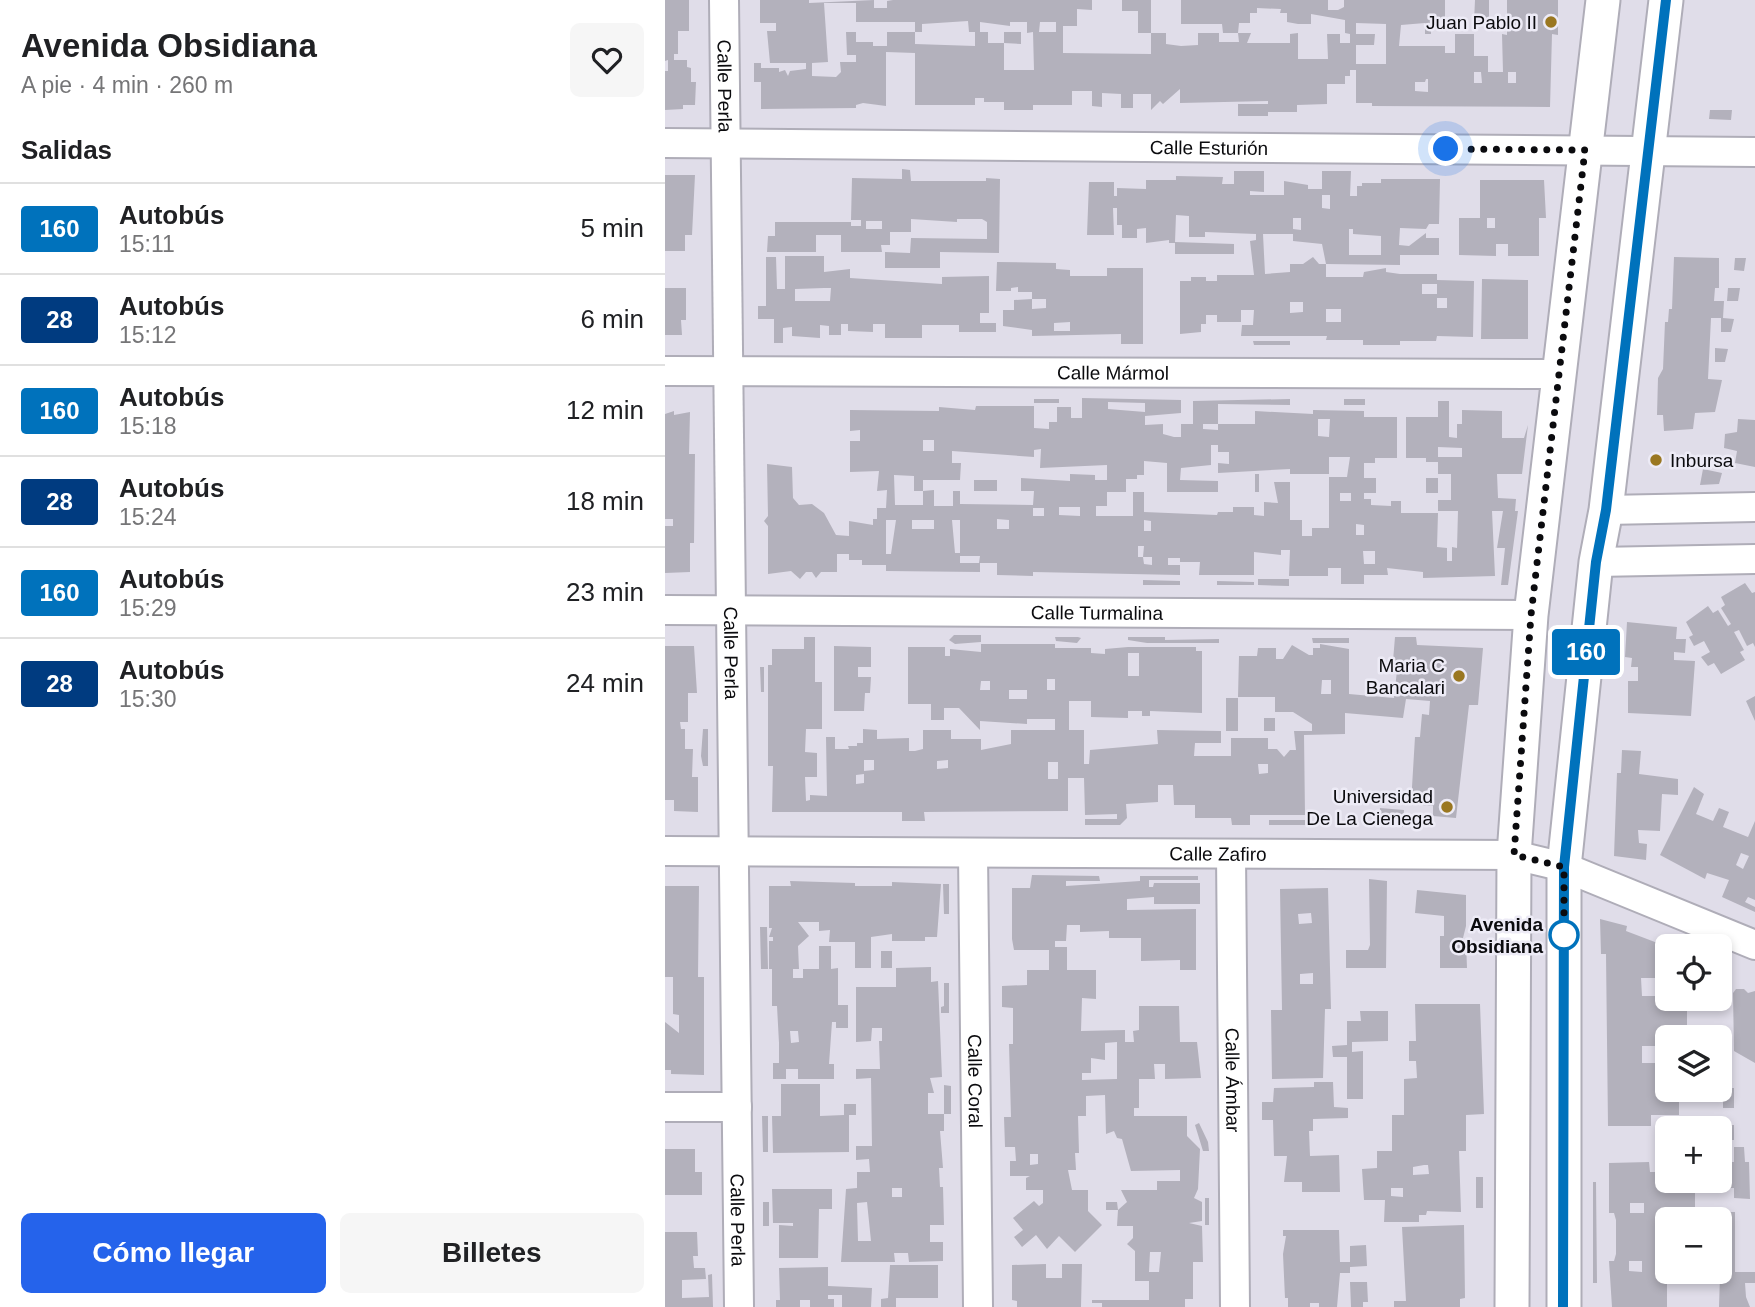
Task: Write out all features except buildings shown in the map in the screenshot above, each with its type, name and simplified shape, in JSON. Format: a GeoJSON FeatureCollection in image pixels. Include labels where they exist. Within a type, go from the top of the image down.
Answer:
{"type":"FeatureCollection","features":[{"type":"Feature","properties":{"kind":"street","name":"Calle Perla"},"geometry":{"type":"LineString","coordinates":[[724,0],[739,1307]]}},
{"type":"Feature","properties":{"kind":"street"},"geometry":{"type":"LineString","coordinates":[[1513,1307],[1514,855],[1531,615],[1603,0]]}},
{"type":"Feature","properties":{"kind":"street"},"geometry":{"type":"LineString","coordinates":[[1563,1307],[1564,867],[1596,562],[1606,510],[1646,151],[1666,0]]}},
{"type":"Feature","properties":{"kind":"street","name":"Calle Esturión"},"geometry":{"type":"LineString","coordinates":[[665,143],[1755,152]]}},
{"type":"Feature","properties":{"kind":"street","name":"Calle Mármol"},"geometry":{"type":"LineString","coordinates":[[665,371],[1560,374]]}},
{"type":"Feature","properties":{"kind":"street"},"geometry":{"type":"LineString","coordinates":[[1606,510],[1755,508]]}},
{"type":"Feature","properties":{"kind":"street"},"geometry":{"type":"LineString","coordinates":[[1596,562],[1755,559]]}},
{"type":"Feature","properties":{"kind":"street","name":"Calle Turmalina"},"geometry":{"type":"LineString","coordinates":[[665,610],[1531,615]]}},
{"type":"Feature","properties":{"kind":"street","name":"Calle Zafiro"},"geometry":{"type":"LineString","coordinates":[[665,851],[1514,855],[1564,867],[1755,945]]}},
{"type":"Feature","properties":{"kind":"street","name":"Calle Coral"},"geometry":{"type":"LineString","coordinates":[[973,853],[978,1307]]}},
{"type":"Feature","properties":{"kind":"street","name":"Calle Ámbar"},"geometry":{"type":"LineString","coordinates":[[1231,854],[1235,1307]]}},
{"type":"Feature","properties":{"kind":"street"},"geometry":{"type":"LineString","coordinates":[[665,1107],[737,1107]]}},
{"type":"Feature","properties":{"kind":"bus line","name":"160"},"geometry":{"type":"LineString","coordinates":[[1563,1307],[1564,867],[1596,562],[1606,510],[1646,151],[1666,0]]}},
{"type":"Feature","properties":{"kind":"place","name":"Juan Pablo II"},"geometry":{"type":"Point","coordinates":[1551,22]}},
{"type":"Feature","properties":{"kind":"place","name":"Inbursa"},"geometry":{"type":"Point","coordinates":[1656,460]}},
{"type":"Feature","properties":{"kind":"place","name":"Maria C Bancalari"},"geometry":{"type":"Point","coordinates":[1459,676]}},
{"type":"Feature","properties":{"kind":"place","name":"Universidad De La Cienega"},"geometry":{"type":"Point","coordinates":[1447,807]}},
{"type":"Feature","properties":{"kind":"place","name":"Avenida Obsidiana"},"geometry":{"type":"Point","coordinates":[1564,935]}},
{"type":"Feature","properties":{"kind":"route"},"geometry":{"type":"LineString","coordinates":[[1446,149],[1585,150],[1531,615],[1514,855],[1564,867],[1564,935]]}}]}
